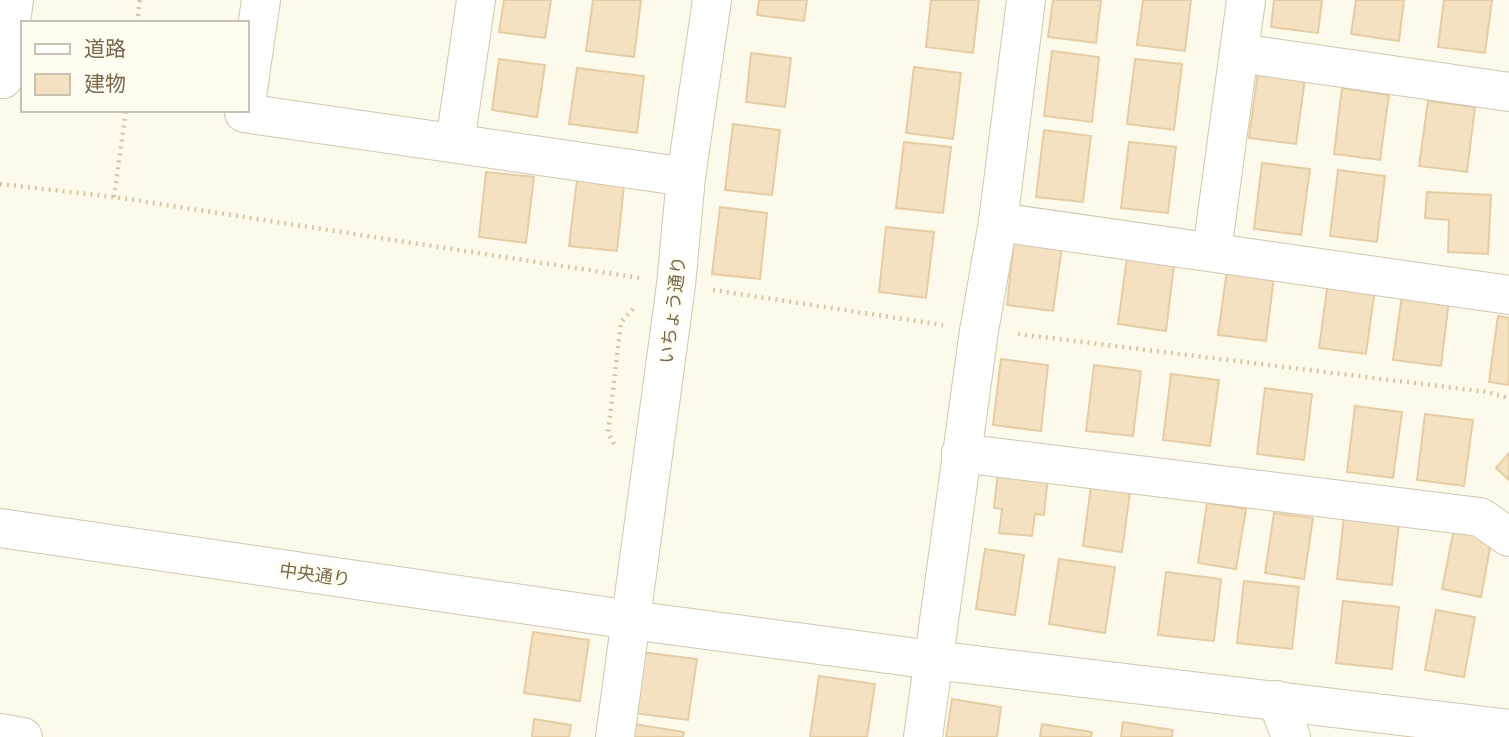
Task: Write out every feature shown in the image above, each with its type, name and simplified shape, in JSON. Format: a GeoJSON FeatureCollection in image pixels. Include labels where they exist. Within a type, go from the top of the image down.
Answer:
{"type":"FeatureCollection","features":[{"type":"Feature","properties":{"kind":"street"},"geometry":{"type":"LineString","coordinates":[[0,79],[4,79],[13,0]]}},
{"type":"Feature","properties":{"kind":"street"},"geometry":{"type":"LineString","coordinates":[[248,89],[261,0]]}},
{"type":"Feature","properties":{"kind":"street"},"geometry":{"type":"LineString","coordinates":[[455,143],[476,0]]}},
{"type":"Feature","properties":{"kind":"street","name":"いちょう通り"},"geometry":{"type":"LineString","coordinates":[[615,737],[676,285],[686,177],[712,0]]}},
{"type":"Feature","properties":{"kind":"street"},"geometry":{"type":"LineString","coordinates":[[923,737],[961,453],[993,332],[998,222],[1026,0]]}},
{"type":"Feature","properties":{"kind":"street"},"geometry":{"type":"LineString","coordinates":[[1212,251],[1246,0]]}},
{"type":"Feature","properties":{"kind":"street"},"geometry":{"type":"LineString","coordinates":[[1239,53],[1509,92]]}},
{"type":"Feature","properties":{"kind":"street"},"geometry":{"type":"LineString","coordinates":[[244,112],[686,177]]}},
{"type":"Feature","properties":{"kind":"street"},"geometry":{"type":"LineString","coordinates":[[998,222],[1509,295]]}},
{"type":"Feature","properties":{"kind":"street"},"geometry":{"type":"LineString","coordinates":[[961,453],[1479,517],[1509,537]]}},
{"type":"Feature","properties":{"kind":"street","name":"中央通り"},"geometry":{"type":"LineString","coordinates":[[0,528],[631,620],[933,660],[1509,729]]}},
{"type":"Feature","properties":{"kind":"street"},"geometry":{"type":"LineString","coordinates":[[1277,700],[1291,737]]}},
{"type":"Feature","properties":{"kind":"street"},"geometry":{"type":"LineString","coordinates":[[0,733],[23,737]]}},
{"type":"Feature","properties":{"kind":"path"},"geometry":{"type":"LineString","coordinates":[[137,21],[140,0]]}},
{"type":"Feature","properties":{"kind":"path"},"geometry":{"type":"LineString","coordinates":[[114,197],[126,112]]}},
{"type":"Feature","properties":{"kind":"path"},"geometry":{"type":"LineString","coordinates":[[0,184],[114,197],[647,278]]}},
{"type":"Feature","properties":{"kind":"path"},"geometry":{"type":"LineString","coordinates":[[705,289],[993,332],[1487,392],[1509,398]]}},
{"type":"Feature","properties":{"kind":"path"},"geometry":{"type":"LineString","coordinates":[[618,456],[608,433],[621,322],[636,306]]}},
{"type":"Feature","properties":{"kind":"building"},"geometry":{"type":"Polygon","coordinates":[[[504,0],[551,0],[545,38],[499,32],[504,0]]]}},
{"type":"Feature","properties":{"kind":"building"},"geometry":{"type":"Polygon","coordinates":[[[593,0],[641,0],[634,57],[586,51],[593,0]]]}},
{"type":"Feature","properties":{"kind":"building"},"geometry":{"type":"Polygon","coordinates":[[[759,0],[807,0],[804,21],[757,15],[759,0]]]}},
{"type":"Feature","properties":{"kind":"building"},"geometry":{"type":"Polygon","coordinates":[[[931,0],[979,0],[973,53],[926,47],[931,0]]]}},
{"type":"Feature","properties":{"kind":"building"},"geometry":{"type":"Polygon","coordinates":[[[1053,0],[1101,0],[1096,43],[1048,37],[1053,0]]]}},
{"type":"Feature","properties":{"kind":"building"},"geometry":{"type":"Polygon","coordinates":[[[1143,0],[1191,0],[1185,51],[1137,45],[1143,0]]]}},
{"type":"Feature","properties":{"kind":"building"},"geometry":{"type":"Polygon","coordinates":[[[1274,0],[1322,0],[1318,33],[1271,27],[1274,0]]]}},
{"type":"Feature","properties":{"kind":"building"},"geometry":{"type":"Polygon","coordinates":[[[1356,0],[1404,0],[1399,41],[1351,34],[1356,0]]]}},
{"type":"Feature","properties":{"kind":"building"},"geometry":{"type":"Polygon","coordinates":[[[1444,0],[1492,0],[1485,53],[1438,47],[1444,0]]]}},
{"type":"Feature","properties":{"kind":"building"},"geometry":{"type":"Polygon","coordinates":[[[1052,51],[1099,57],[1092,122],[1044,116],[1052,51]]]}},
{"type":"Feature","properties":{"kind":"building"},"geometry":{"type":"Polygon","coordinates":[[[751,53],[791,58],[785,107],[746,102],[751,53]]]}},
{"type":"Feature","properties":{"kind":"building"},"geometry":{"type":"Polygon","coordinates":[[[499,59],[545,65],[537,117],[492,110],[499,59]]]}},
{"type":"Feature","properties":{"kind":"building"},"geometry":{"type":"Polygon","coordinates":[[[1135,59],[1182,64],[1174,130],[1127,124],[1135,59]]]}},
{"type":"Feature","properties":{"kind":"building"},"geometry":{"type":"Polygon","coordinates":[[[914,67],[961,73],[953,139],[906,133],[914,67]]]}},
{"type":"Feature","properties":{"kind":"building"},"geometry":{"type":"Polygon","coordinates":[[[577,68],[644,76],[637,133],[569,124],[577,68]]]}},
{"type":"Feature","properties":{"kind":"building"},"geometry":{"type":"Polygon","coordinates":[[[1258,72],[1305,78],[1296,144],[1249,138],[1258,72]]]}},
{"type":"Feature","properties":{"kind":"building"},"geometry":{"type":"Polygon","coordinates":[[[1342,88],[1389,95],[1380,160],[1334,154],[1342,88]]]}},
{"type":"Feature","properties":{"kind":"building"},"geometry":{"type":"Polygon","coordinates":[[[1428,101],[1475,107],[1467,172],[1419,166],[1428,101]]]}},
{"type":"Feature","properties":{"kind":"building"},"geometry":{"type":"Polygon","coordinates":[[[733,124],[780,130],[772,195],[725,190],[733,124]]]}},
{"type":"Feature","properties":{"kind":"building"},"geometry":{"type":"Polygon","coordinates":[[[1044,130],[1091,136],[1083,202],[1036,197],[1044,130]]]}},
{"type":"Feature","properties":{"kind":"building"},"geometry":{"type":"Polygon","coordinates":[[[904,142],[951,147],[943,213],[896,208],[904,142]]]}},
{"type":"Feature","properties":{"kind":"building"},"geometry":{"type":"Polygon","coordinates":[[[1129,142],[1176,147],[1168,213],[1121,208],[1129,142]]]}},
{"type":"Feature","properties":{"kind":"building"},"geometry":{"type":"Polygon","coordinates":[[[1262,163],[1310,169],[1301,235],[1254,229],[1262,163]]]}},
{"type":"Feature","properties":{"kind":"building"},"geometry":{"type":"Polygon","coordinates":[[[1338,170],[1385,176],[1377,242],[1330,236],[1338,170]]]}},
{"type":"Feature","properties":{"kind":"building"},"geometry":{"type":"Polygon","coordinates":[[[486,172],[534,177],[526,243],[479,237],[486,172]]]}},
{"type":"Feature","properties":{"kind":"building"},"geometry":{"type":"Polygon","coordinates":[[[577,180],[624,186],[617,251],[569,246],[577,180]]]}},
{"type":"Feature","properties":{"kind":"building"},"geometry":{"type":"Polygon","coordinates":[[[1427,192],[1491,195],[1488,254],[1448,252],[1449,220],[1425,218],[1427,192]]]}},
{"type":"Feature","properties":{"kind":"building"},"geometry":{"type":"Polygon","coordinates":[[[720,207],[767,213],[760,279],[712,274],[720,207]]]}},
{"type":"Feature","properties":{"kind":"building"},"geometry":{"type":"Polygon","coordinates":[[[886,227],[934,232],[926,298],[879,292],[886,227]]]}},
{"type":"Feature","properties":{"kind":"building"},"geometry":{"type":"Polygon","coordinates":[[[1014,240],[1062,246],[1053,311],[1007,305],[1014,240]]]}},
{"type":"Feature","properties":{"kind":"building"},"geometry":{"type":"Polygon","coordinates":[[[1127,258],[1174,265],[1166,331],[1118,324],[1127,258]]]}},
{"type":"Feature","properties":{"kind":"building"},"geometry":{"type":"Polygon","coordinates":[[[1227,270],[1274,276],[1266,341],[1218,335],[1227,270]]]}},
{"type":"Feature","properties":{"kind":"building"},"geometry":{"type":"Polygon","coordinates":[[[1328,282],[1375,288],[1366,354],[1319,348],[1328,282]]]}},
{"type":"Feature","properties":{"kind":"building"},"geometry":{"type":"Polygon","coordinates":[[[1402,295],[1449,300],[1441,366],[1393,360],[1402,295]]]}},
{"type":"Feature","properties":{"kind":"building"},"geometry":{"type":"Polygon","coordinates":[[[1498,316],[1509,318],[1509,385],[1489,382],[1498,316]]]}},
{"type":"Feature","properties":{"kind":"building"},"geometry":{"type":"Polygon","coordinates":[[[1001,359],[1048,365],[1041,431],[993,425],[1001,359]]]}},
{"type":"Feature","properties":{"kind":"building"},"geometry":{"type":"Polygon","coordinates":[[[1094,365],[1141,371],[1133,436],[1086,431],[1094,365]]]}},
{"type":"Feature","properties":{"kind":"building"},"geometry":{"type":"Polygon","coordinates":[[[1171,374],[1219,380],[1210,446],[1163,440],[1171,374]]]}},
{"type":"Feature","properties":{"kind":"building"},"geometry":{"type":"Polygon","coordinates":[[[1265,388],[1312,394],[1304,460],[1257,454],[1265,388]]]}},
{"type":"Feature","properties":{"kind":"building"},"geometry":{"type":"Polygon","coordinates":[[[1355,406],[1402,412],[1393,478],[1347,472],[1355,406]]]}},
{"type":"Feature","properties":{"kind":"building"},"geometry":{"type":"Polygon","coordinates":[[[1425,414],[1473,420],[1464,486],[1417,480],[1425,414]]]}},
{"type":"Feature","properties":{"kind":"building"},"geometry":{"type":"Polygon","coordinates":[[[1509,453],[1509,480],[1496,468],[1509,453]]]}},
{"type":"Feature","properties":{"kind":"building"},"geometry":{"type":"Polygon","coordinates":[[[998,471],[1048,476],[1044,515],[1035,514],[1032,536],[999,533],[1002,509],[994,508],[998,471]]]}},
{"type":"Feature","properties":{"kind":"building"},"geometry":{"type":"Polygon","coordinates":[[[1091,486],[1130,492],[1122,552],[1083,546],[1091,486]]]}},
{"type":"Feature","properties":{"kind":"building"},"geometry":{"type":"Polygon","coordinates":[[[1207,503],[1246,509],[1236,569],[1198,563],[1207,503]]]}},
{"type":"Feature","properties":{"kind":"building"},"geometry":{"type":"Polygon","coordinates":[[[1274,513],[1313,518],[1304,579],[1265,573],[1274,513]]]}},
{"type":"Feature","properties":{"kind":"building"},"geometry":{"type":"Polygon","coordinates":[[[1344,516],[1399,523],[1392,585],[1337,579],[1344,516]]]}},
{"type":"Feature","properties":{"kind":"building"},"geometry":{"type":"Polygon","coordinates":[[[1454,529],[1492,537],[1481,597],[1442,589],[1454,529]]]}},
{"type":"Feature","properties":{"kind":"building"},"geometry":{"type":"Polygon","coordinates":[[[985,549],[1024,555],[1015,615],[976,609],[985,549]]]}},
{"type":"Feature","properties":{"kind":"building"},"geometry":{"type":"Polygon","coordinates":[[[1059,559],[1115,567],[1105,633],[1049,624],[1059,559]]]}},
{"type":"Feature","properties":{"kind":"building"},"geometry":{"type":"Polygon","coordinates":[[[1166,572],[1221,579],[1214,641],[1158,635],[1166,572]]]}},
{"type":"Feature","properties":{"kind":"building"},"geometry":{"type":"Polygon","coordinates":[[[1244,581],[1299,587],[1292,649],[1237,643],[1244,581]]]}},
{"type":"Feature","properties":{"kind":"building"},"geometry":{"type":"Polygon","coordinates":[[[1343,601],[1399,607],[1392,669],[1336,663],[1343,601]]]}},
{"type":"Feature","properties":{"kind":"building"},"geometry":{"type":"Polygon","coordinates":[[[1436,610],[1475,617],[1464,677],[1425,670],[1436,610]]]}},
{"type":"Feature","properties":{"kind":"building"},"geometry":{"type":"Polygon","coordinates":[[[533,632],[589,640],[580,701],[524,693],[533,632]]]}},
{"type":"Feature","properties":{"kind":"building"},"geometry":{"type":"Polygon","coordinates":[[[641,652],[697,659],[688,720],[632,713],[641,652]]]}},
{"type":"Feature","properties":{"kind":"building"},"geometry":{"type":"Polygon","coordinates":[[[819,676],[875,684],[867,737],[810,737],[819,676]]]}},
{"type":"Feature","properties":{"kind":"building"},"geometry":{"type":"Polygon","coordinates":[[[952,699],[1001,707],[997,737],[946,737],[952,699]]]}},
{"type":"Feature","properties":{"kind":"building"},"geometry":{"type":"Polygon","coordinates":[[[534,719],[571,725],[569,737],[532,737],[534,719]]]}},
{"type":"Feature","properties":{"kind":"building"},"geometry":{"type":"Polygon","coordinates":[[[1123,722],[1173,730],[1172,737],[1121,737],[1123,722]]]}},
{"type":"Feature","properties":{"kind":"building"},"geometry":{"type":"Polygon","coordinates":[[[628,723],[684,732],[683,737],[626,737],[628,723]]]}},
{"type":"Feature","properties":{"kind":"building"},"geometry":{"type":"Polygon","coordinates":[[[1042,724],[1092,732],[1091,737],[1040,737],[1042,724]]]}}]}
